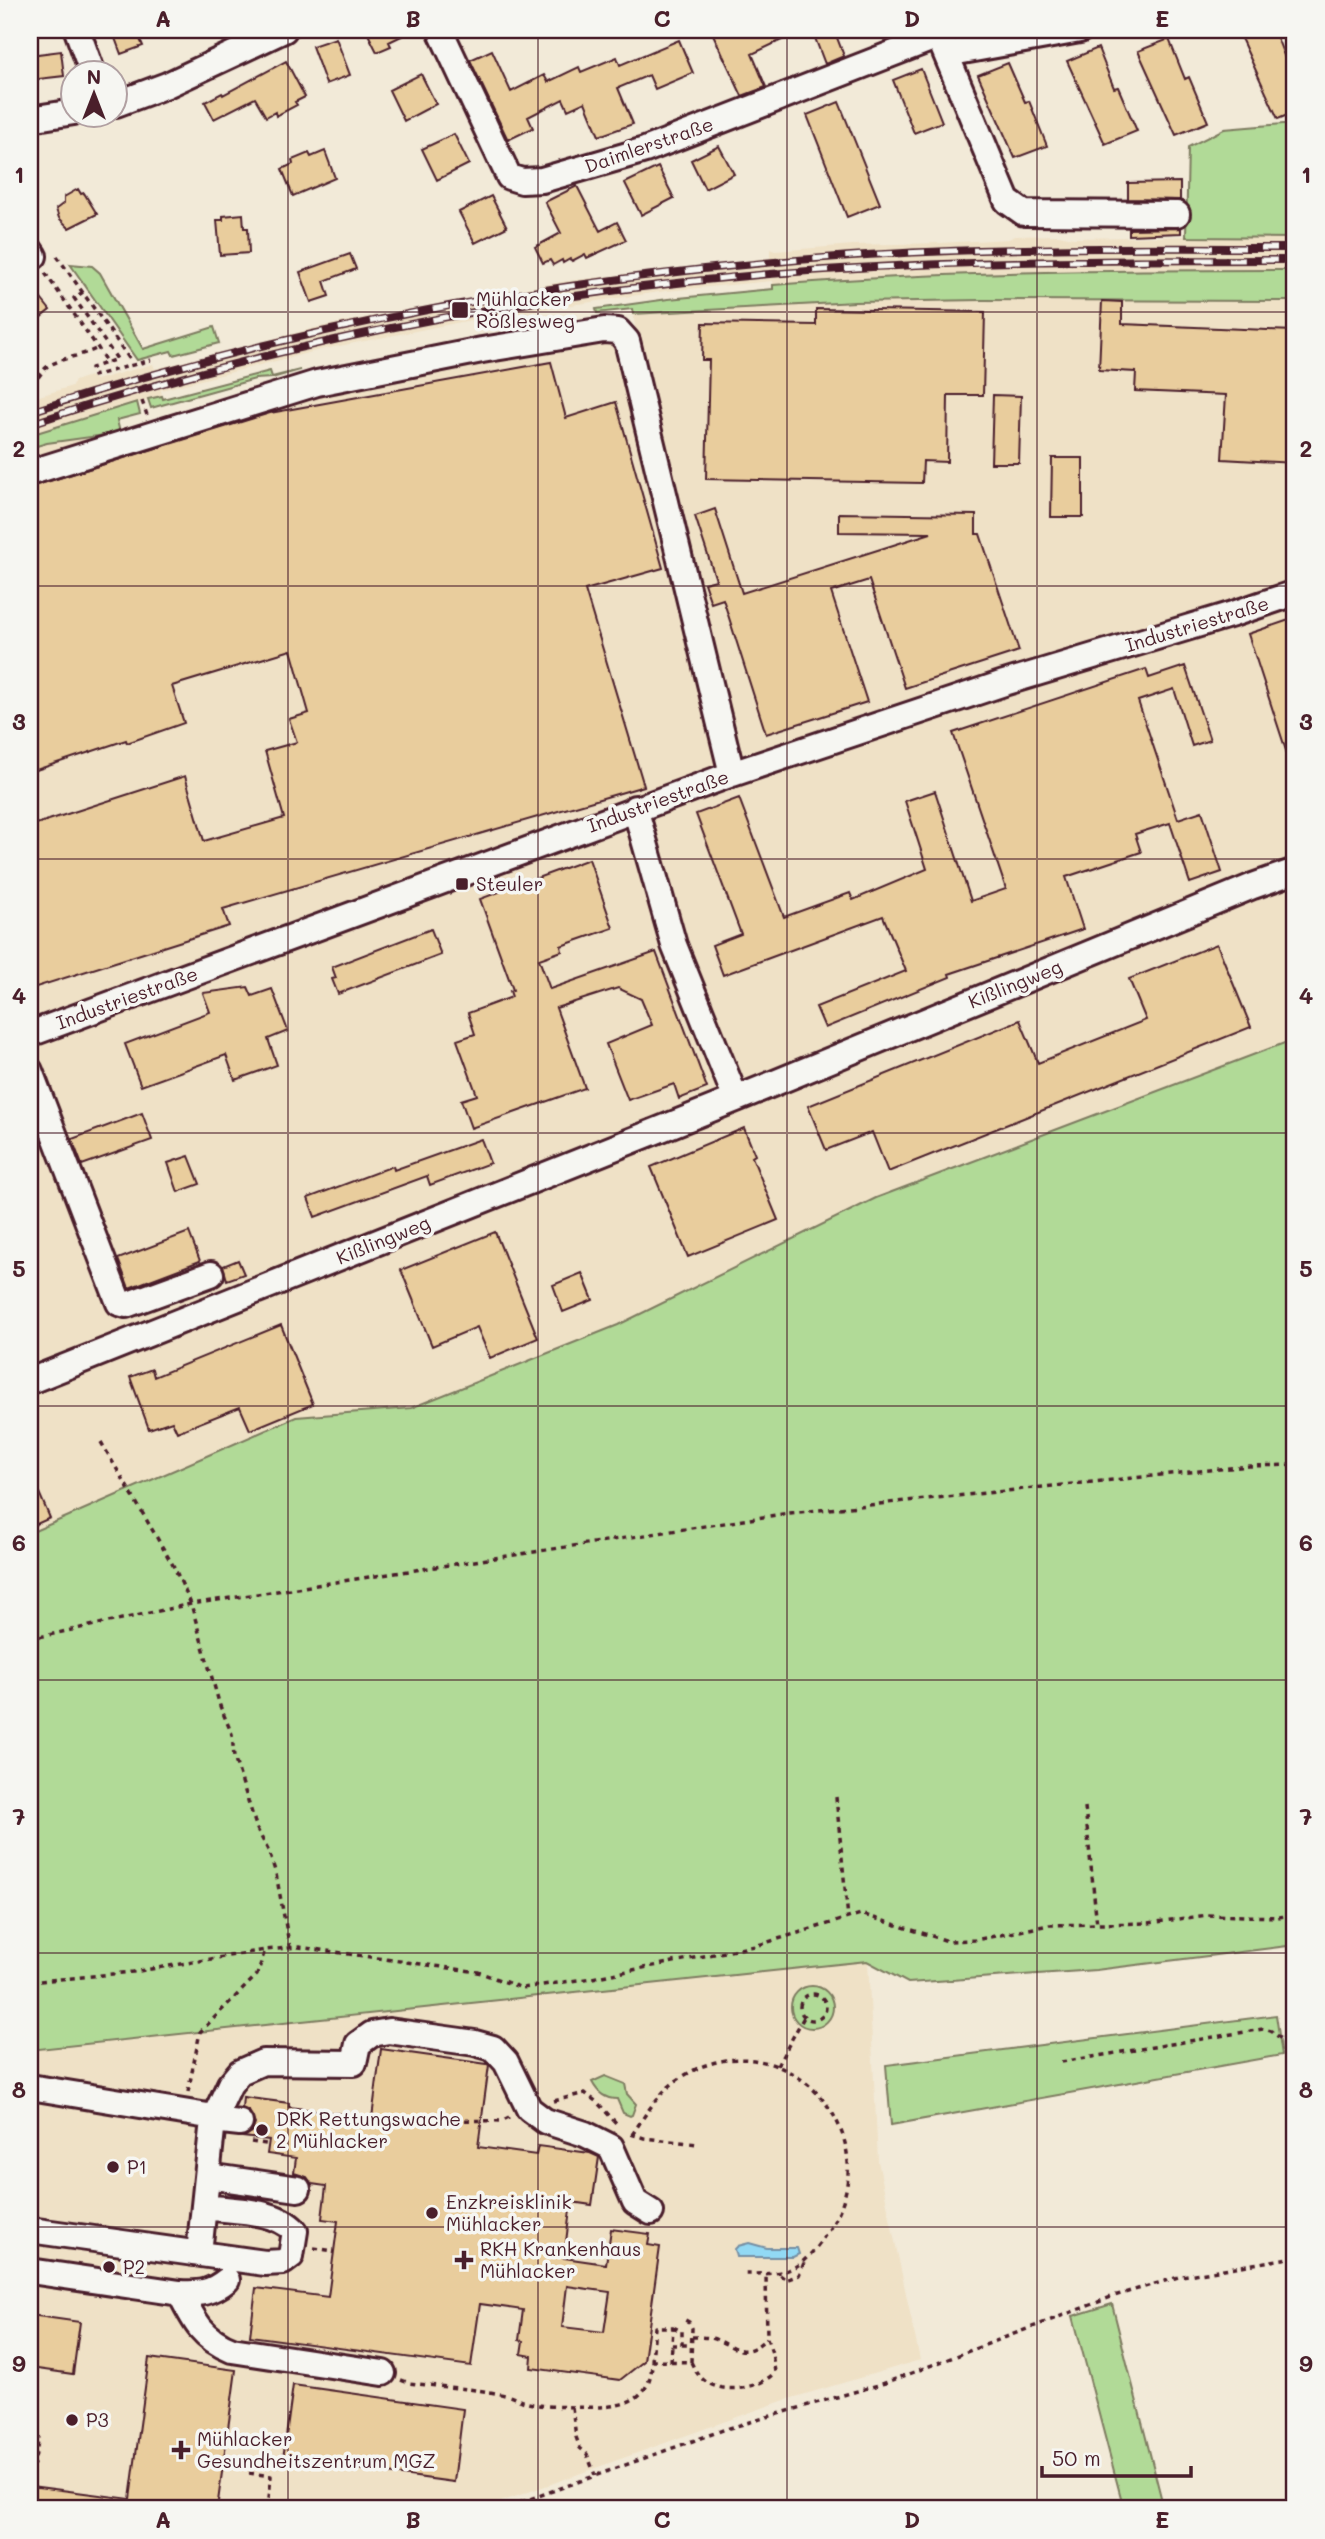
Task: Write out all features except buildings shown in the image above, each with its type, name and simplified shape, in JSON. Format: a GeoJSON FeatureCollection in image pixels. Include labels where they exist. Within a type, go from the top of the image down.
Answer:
{"type":"FeatureCollection","features":[{"type":"Feature","properties":{"kind":"street"},"geometry":{"type":"LineString","coordinates":[[77,30],[88,60]]}},
{"type":"Feature","properties":{"kind":"street"},"geometry":{"type":"LineString","coordinates":[[130,99],[167,85],[284,30]]}},
{"type":"Feature","properties":{"kind":"street","name":"Daimlerstraße"},"geometry":{"type":"LineString","coordinates":[[440,30],[509,177],[523,181],[542,180],[645,150],[940,40],[1080,30]]}},
{"type":"Feature","properties":{"kind":"street"},"geometry":{"type":"LineString","coordinates":[[940,40],[1007,201],[1024,213],[1177,214]]}},
{"type":"Feature","properties":{"kind":"street"},"geometry":{"type":"LineString","coordinates":[[30,119],[60,114]]}},
{"type":"Feature","properties":{"kind":"street"},"geometry":{"type":"LineString","coordinates":[[35,471],[317,383],[482,350],[604,330],[618,331],[627,341],[732,774]]}},
{"type":"Feature","properties":{"kind":"street","name":"Industriestraße"},"geometry":{"type":"LineString","coordinates":[[30,1034],[732,774],[1004,683],[1295,593]]}},
{"type":"Feature","properties":{"kind":"street"},"geometry":{"type":"LineString","coordinates":[[635,808],[674,945],[736,1099]]}},
{"type":"Feature","properties":{"kind":"street","name":"Kißlingweg"},"geometry":{"type":"LineString","coordinates":[[30,1381],[736,1099],[1295,871]]}},
{"type":"Feature","properties":{"kind":"street"},"geometry":{"type":"LineString","coordinates":[[30,1071],[119,1303],[126,1305],[211,1274]]}},
{"type":"Feature","properties":{"kind":"street"},"geometry":{"type":"LineString","coordinates":[[200,2253],[208,2176],[225,2116],[230,2084],[240,2071],[263,2062],[354,2063],[358,2044],[372,2034],[389,2031],[451,2039],[493,2048],[506,2062],[529,2109],[545,2121],[585,2134],[611,2147],[635,2202],[651,2212]]}},
{"type":"Feature","properties":{"kind":"street"},"geometry":{"type":"LineString","coordinates":[[30,2087],[225,2116]]}},
{"type":"Feature","properties":{"kind":"street"},"geometry":{"type":"LineString","coordinates":[[208,2176],[298,2189]]}},
{"type":"Feature","properties":{"kind":"street"},"geometry":{"type":"LineString","coordinates":[[30,2230],[265,2263],[283,2262],[291,2256],[295,2245],[295,2231],[287,2222],[272,2217],[204,2207]]}},
{"type":"Feature","properties":{"kind":"street"},"geometry":{"type":"LineString","coordinates":[[30,2271],[180,2293],[204,2294],[227,2280]]}},
{"type":"Feature","properties":{"kind":"street"},"geometry":{"type":"LineString","coordinates":[[180,2293],[202,2331],[215,2343],[232,2350],[383,2373]]}},
{"type":"Feature","properties":{"kind":"path"},"geometry":{"type":"LineString","coordinates":[[40,254],[83,292],[131,361]]}},
{"type":"Feature","properties":{"kind":"path"},"geometry":{"type":"LineString","coordinates":[[40,254],[107,364]]}},
{"type":"Feature","properties":{"kind":"path"},"geometry":{"type":"LineString","coordinates":[[83,292],[74,298],[117,359],[91,368],[93,376],[152,360]]}},
{"type":"Feature","properties":{"kind":"path"},"geometry":{"type":"LineString","coordinates":[[30,383],[36,381],[47,366],[98,348]]}},
{"type":"Feature","properties":{"kind":"path"},"geometry":{"type":"LineString","coordinates":[[142,401],[146,415],[152,413]]}},
{"type":"Feature","properties":{"kind":"path"},"geometry":{"type":"LineString","coordinates":[[101,1442],[174,1567],[191,1604],[220,1706],[232,1734],[234,1757],[257,1829],[276,1874],[290,1948]]}},
{"type":"Feature","properties":{"kind":"path"},"geometry":{"type":"LineString","coordinates":[[30,1639],[191,1604],[790,1513],[1249,1466],[1295,1465]]}},
{"type":"Feature","properties":{"kind":"path"},"geometry":{"type":"LineString","coordinates":[[836,1797],[848,1917]]}},
{"type":"Feature","properties":{"kind":"path"},"geometry":{"type":"LineString","coordinates":[[1085,1807],[1097,1925]]}},
{"type":"Feature","properties":{"kind":"path"},"geometry":{"type":"LineString","coordinates":[[30,1982],[132,1972],[299,1947],[466,1970],[522,1988],[592,1979],[755,1946],[861,1914],[948,1941],[975,1940],[1049,1926],[1149,1923],[1208,1914],[1278,1917],[1295,1915]]}},
{"type":"Feature","properties":{"kind":"path"},"geometry":{"type":"LineString","coordinates":[[184,2112],[200,2032],[257,1975],[265,1950]]}},
{"type":"Feature","properties":{"kind":"path"},"geometry":{"type":"LineString","coordinates":[[816,1994],[823,1999],[826,2008],[823,2015],[815,2020],[804,2017],[800,2011],[801,2001],[806,1995],[816,1994]]}},
{"type":"Feature","properties":{"kind":"path"},"geometry":{"type":"LineString","coordinates":[[777,2066],[804,2017]]}},
{"type":"Feature","properties":{"kind":"path"},"geometry":{"type":"LineString","coordinates":[[1061,2062],[1263,2029],[1271,2031],[1284,2041],[1295,2114]]}},
{"type":"Feature","properties":{"kind":"path"},"geometry":{"type":"LineString","coordinates":[[632,2135],[659,2097],[676,2081],[696,2069],[716,2062],[742,2060],[777,2066],[803,2078],[830,2106],[842,2132],[849,2162],[849,2179],[842,2207],[799,2274],[786,2280],[778,2274]]}},
{"type":"Feature","properties":{"kind":"path"},"geometry":{"type":"LineString","coordinates":[[455,2120],[501,2121],[520,2111],[585,2093],[620,2127]]}},
{"type":"Feature","properties":{"kind":"path"},"geometry":{"type":"LineString","coordinates":[[626,2131],[644,2138],[698,2144]]}},
{"type":"Feature","properties":{"kind":"path"},"geometry":{"type":"LineString","coordinates":[[502,2509],[726,2429],[885,2383],[1124,2293],[1182,2276],[1295,2258]]}},
{"type":"Feature","properties":{"kind":"path"},"geometry":{"type":"LineString","coordinates":[[741,2274],[778,2274],[805,2261]]}},
{"type":"Feature","properties":{"kind":"path"},"geometry":{"type":"LineString","coordinates":[[681,2318],[689,2322],[692,2328],[691,2362],[697,2375],[710,2384],[730,2388],[755,2384],[770,2378],[775,2372],[772,2353],[766,2339],[766,2274]]}},
{"type":"Feature","properties":{"kind":"path"},"geometry":{"type":"LineString","coordinates":[[383,2373],[409,2383],[506,2395],[526,2403],[610,2408],[638,2395],[649,2383],[655,2326],[682,2330],[682,2345]]}},
{"type":"Feature","properties":{"kind":"path"},"geometry":{"type":"LineString","coordinates":[[671,2362],[673,2327]]}},
{"type":"Feature","properties":{"kind":"path"},"geometry":{"type":"LineString","coordinates":[[691,2337],[712,2338],[739,2351],[748,2351],[766,2339]]}},
{"type":"Feature","properties":{"kind":"path"},"geometry":{"type":"LineString","coordinates":[[672,2345],[691,2345]]}},
{"type":"Feature","properties":{"kind":"path"},"geometry":{"type":"LineString","coordinates":[[652,2361],[691,2362]]}},
{"type":"Feature","properties":{"kind":"path"},"geometry":{"type":"LineString","coordinates":[[572,2407],[576,2437],[580,2448],[587,2454],[595,2475]]}},
{"type":"Feature","properties":{"kind":"path"},"geometry":{"type":"LineString","coordinates":[[30,2463],[34,2464],[38,2437]]}},
{"type":"Feature","properties":{"kind":"path"},"geometry":{"type":"LineString","coordinates":[[249,2473],[271,2476],[268,2509]]}},
{"type":"Feature","properties":{"kind":"shaded area"},"geometry":{"type":"Polygon","coordinates":[[[1059,235],[1073,238],[1295,238],[1295,270],[1022,272],[856,278],[773,285],[772,281],[666,291],[476,319],[324,349],[161,390],[162,396],[30,435],[30,399],[72,386],[75,381],[89,376],[96,380],[153,364],[155,369],[319,327],[395,312],[567,281],[770,258],[770,249],[775,251],[1059,235]]]}},
{"type":"Feature","properties":{"kind":"shaded area"},"geometry":{"type":"Polygon","coordinates":[[[983,300],[1295,301],[1295,1039],[876,1198],[618,1325],[411,1408],[296,1417],[30,1533],[30,448],[636,332],[633,314],[821,303],[983,300]]]}},
{"type":"Feature","properties":{"kind":"shaded area","name":"RKH Krankenhaus Mühlacker"},"geometry":{"type":"Polygon","coordinates":[[[868,1961],[878,2161],[920,2360],[782,2401],[481,2509],[30,2509],[30,2050],[868,1961]]]}},
{"type":"Feature","properties":{"kind":"green space"},"geometry":{"type":"Polygon","coordinates":[[[1295,123],[1295,238],[1186,237],[1188,147],[1224,129],[1295,123]]]}},
{"type":"Feature","properties":{"kind":"green space"},"geometry":{"type":"Polygon","coordinates":[[[70,264],[92,266],[100,273],[143,349],[214,327],[219,343],[173,355],[171,351],[137,360],[70,264]]]}},
{"type":"Feature","properties":{"kind":"green space"},"geometry":{"type":"Polygon","coordinates":[[[1295,270],[1295,301],[855,302],[633,314],[632,309],[597,313],[596,309],[773,289],[773,285],[838,280],[1034,272],[1295,270]]]}},
{"type":"Feature","properties":{"kind":"green space"},"geometry":{"type":"Polygon","coordinates":[[[300,370],[272,378],[255,379],[151,408],[148,399],[162,396],[163,399],[270,371],[272,377],[300,370]]]}},
{"type":"Feature","properties":{"kind":"green space"},"geometry":{"type":"Polygon","coordinates":[[[137,402],[140,414],[117,420],[120,433],[47,443],[30,448],[30,435],[137,402]]]}},
{"type":"Feature","properties":{"kind":"green space"},"geometry":{"type":"Polygon","coordinates":[[[1295,1039],[1295,1945],[1096,1970],[908,1983],[867,1961],[30,2050],[30,1533],[296,1417],[411,1408],[618,1325],[876,1198],[1295,1039]]]}},
{"type":"Feature","properties":{"kind":"green space"},"geometry":{"type":"Polygon","coordinates":[[[812,1986],[827,1992],[833,2007],[827,2022],[812,2028],[797,2022],[791,2007],[797,1992],[812,1986]]]}},
{"type":"Feature","properties":{"kind":"green space"},"geometry":{"type":"Polygon","coordinates":[[[1276,2015],[1282,2055],[891,2125],[886,2065],[1276,2015]]]}},
{"type":"Feature","properties":{"kind":"green space"},"geometry":{"type":"Polygon","coordinates":[[[605,2076],[625,2084],[627,2094],[636,2104],[632,2115],[623,2113],[617,2099],[605,2097],[594,2086],[592,2082],[605,2076]]]}},
{"type":"Feature","properties":{"kind":"green space"},"geometry":{"type":"Polygon","coordinates":[[[1112,2304],[1164,2509],[1124,2509],[1073,2316],[1112,2304]]]}},
{"type":"Feature","properties":{"kind":"water"},"geometry":{"type":"Polygon","coordinates":[[[749,2243],[767,2248],[797,2248],[799,2254],[793,2257],[737,2257],[735,2249],[749,2243]]]}},
{"type":"Feature","properties":{"kind":"railway"},"geometry":{"type":"LineString","coordinates":[[30,412],[130,381],[333,329],[436,308],[643,276],[906,253],[1073,248],[1295,248]]}},
{"type":"Feature","properties":{"kind":"railway"},"geometry":{"type":"LineString","coordinates":[[30,424],[130,393],[335,340],[438,319],[647,286],[752,275],[912,265],[1295,260]]}},
{"type":"Feature","properties":{"kind":"place","name":"Mühlacker Rößlesweg"},"geometry":{"type":"Point","coordinates":[460,310]}},
{"type":"Feature","properties":{"kind":"place","name":"Steuler"},"geometry":{"type":"Point","coordinates":[462,884]}},
{"type":"Feature","properties":{"kind":"place","name":"DRK Rettungswache 2 Mühlacker"},"geometry":{"type":"Point","coordinates":[262,2130]}},
{"type":"Feature","properties":{"kind":"place","name":"P1"},"geometry":{"type":"Point","coordinates":[113,2167]}},
{"type":"Feature","properties":{"kind":"place","name":"Enzkreisklinik Mühlacker"},"geometry":{"type":"Point","coordinates":[432,2213]}},
{"type":"Feature","properties":{"kind":"place","name":"RKH Krankenhaus Mühlacker"},"geometry":{"type":"Point","coordinates":[464,2260]}},
{"type":"Feature","properties":{"kind":"place","name":"P2"},"geometry":{"type":"Point","coordinates":[109,2267]}},
{"type":"Feature","properties":{"kind":"place","name":"P3"},"geometry":{"type":"Point","coordinates":[72,2420]}},
{"type":"Feature","properties":{"kind":"place","name":"Mühlacker Gesundheitszentrum MGZ"},"geometry":{"type":"Point","coordinates":[181,2450]}}]}
